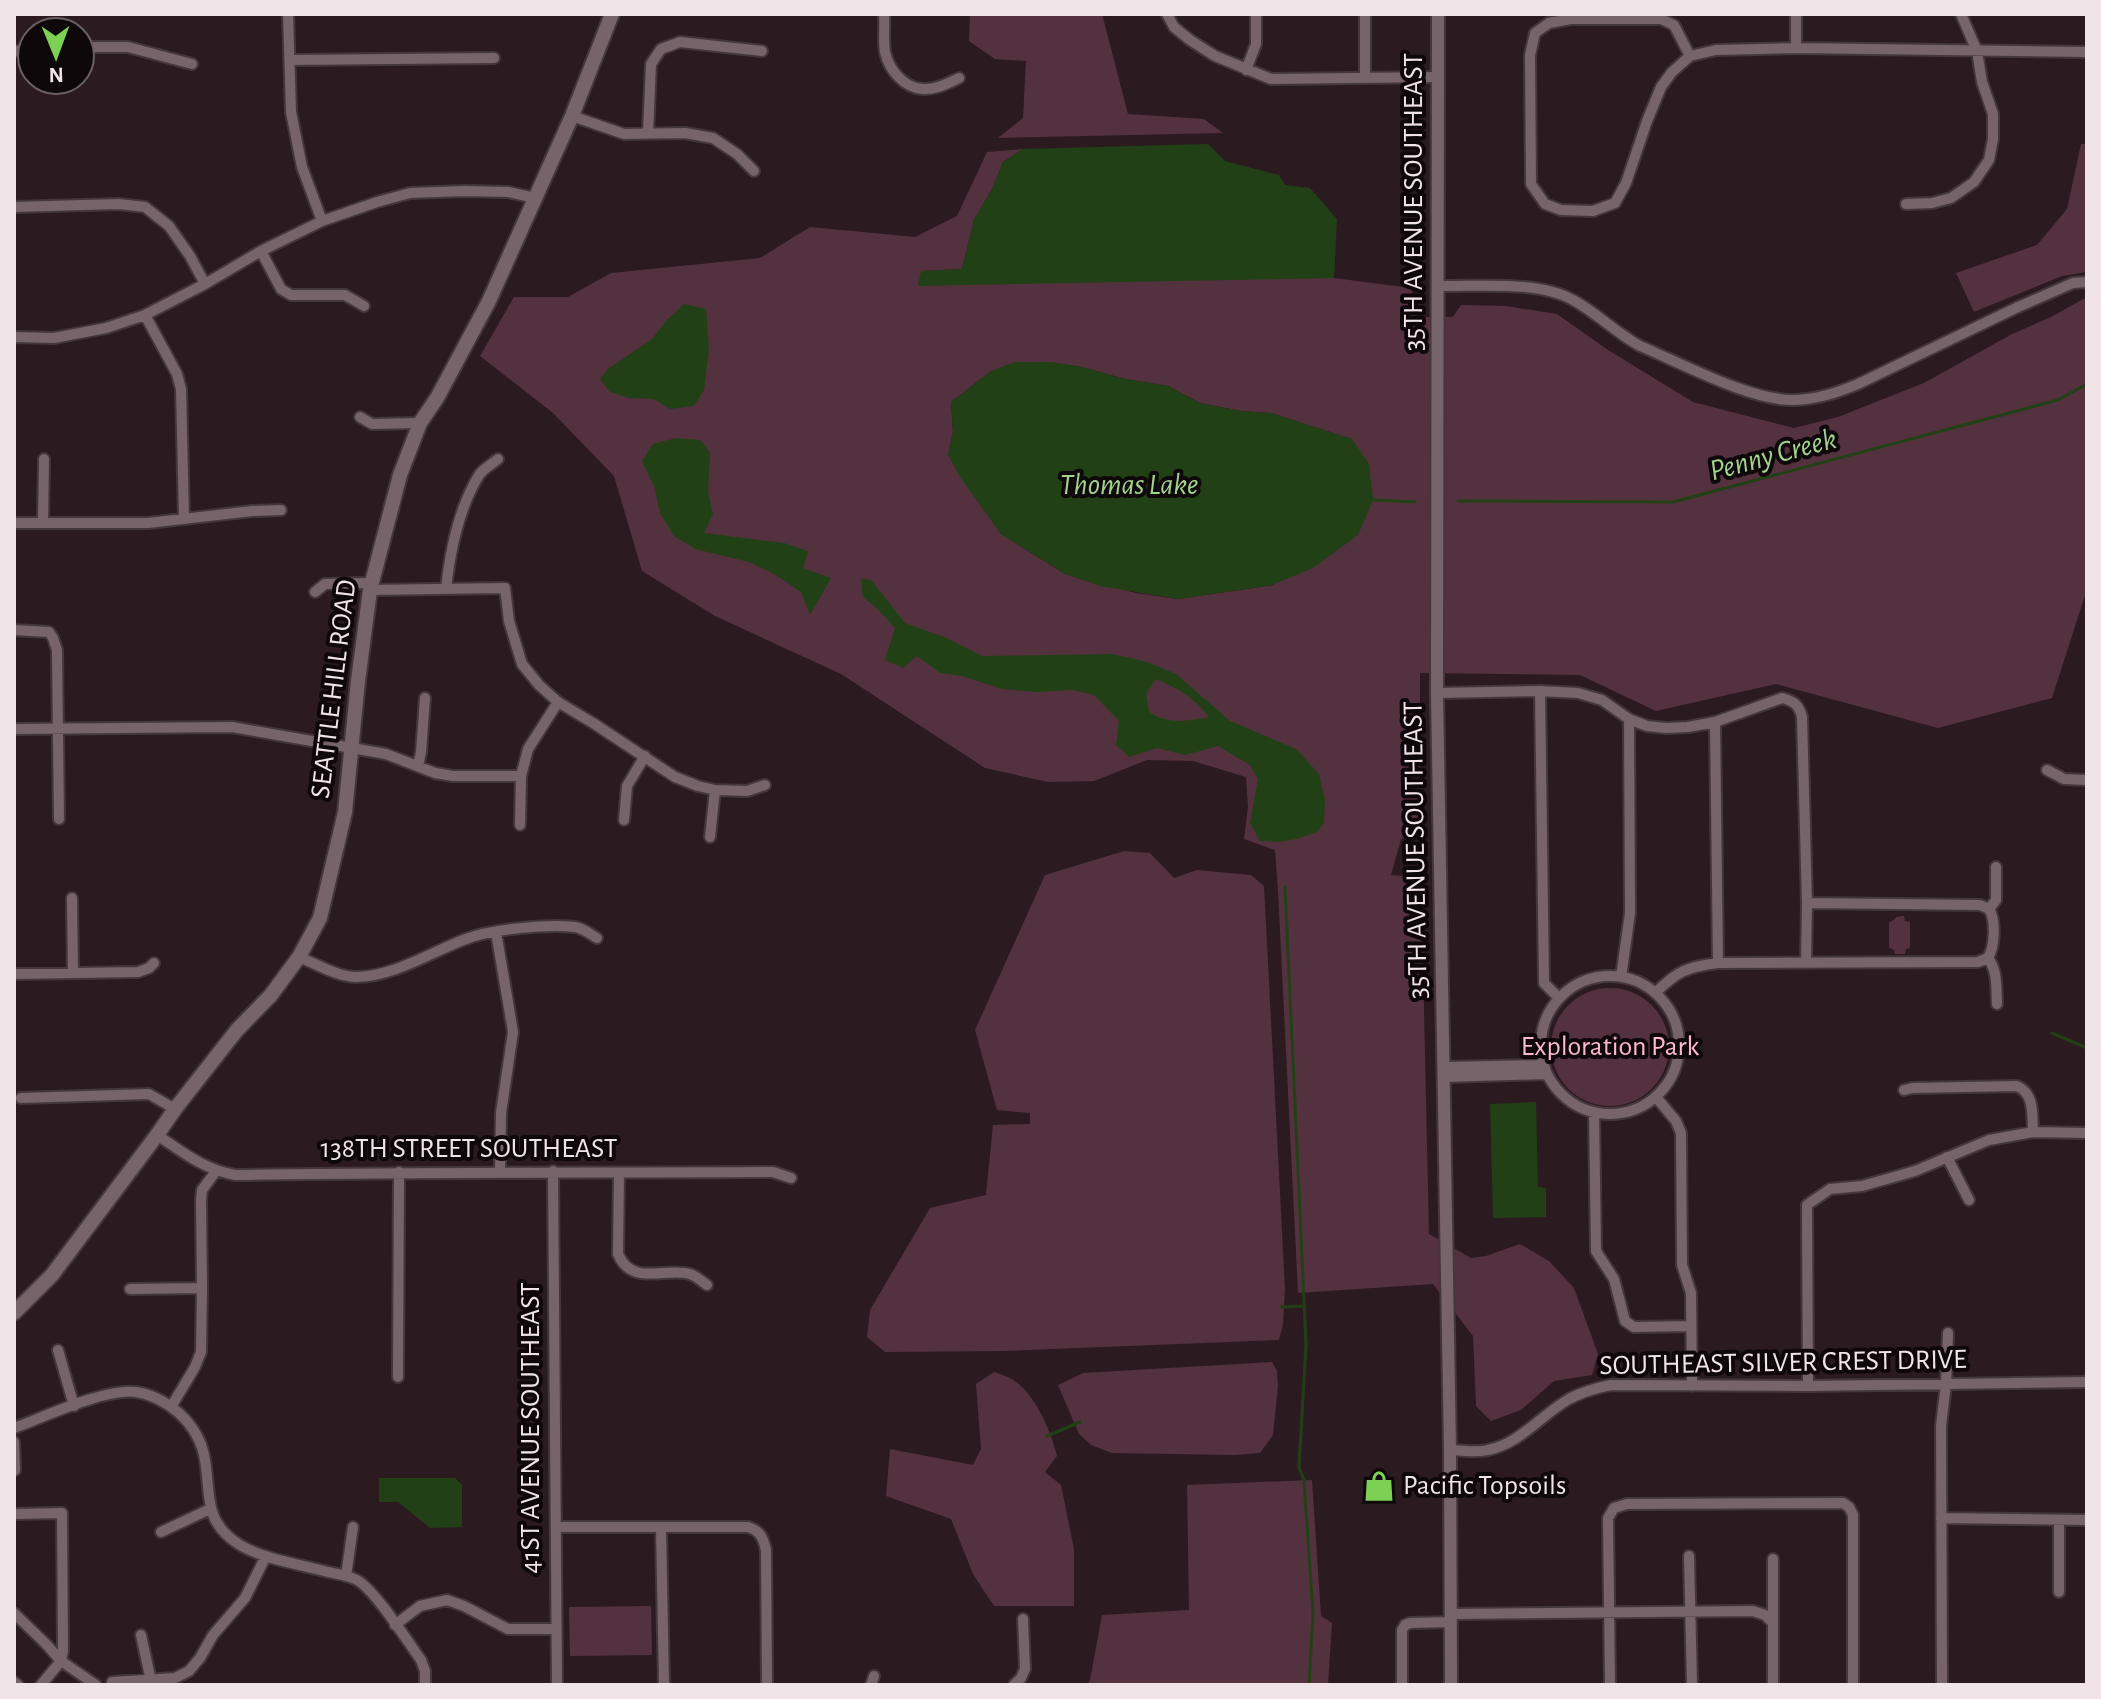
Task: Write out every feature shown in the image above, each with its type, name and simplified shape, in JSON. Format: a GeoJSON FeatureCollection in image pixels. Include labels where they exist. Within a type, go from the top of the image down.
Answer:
{"type":"FeatureCollection","features":[{"type":"Feature","properties":{"kind":"main road","name":"SEATTLE HILL ROAD"},"geometry":{"type":"LineString","coordinates":[[14,1313],[52,1275],[175,1109],[237,1030],[271,995],[299,957],[320,918],[345,812],[371,586],[400,475],[420,423],[437,398],[489,301],[572,116],[612,14]]}},
{"type":"Feature","properties":{"kind":"street"},"geometry":{"type":"LineString","coordinates":[[288,14],[291,112],[302,167],[322,221]]}},
{"type":"Feature","properties":{"kind":"street"},"geometry":{"type":"LineString","coordinates":[[884,14],[885,51],[892,70],[906,83],[923,90],[959,78]]}},
{"type":"Feature","properties":{"kind":"street"},"geometry":{"type":"LineString","coordinates":[[1167,14],[1174,27],[1215,56],[1271,79],[1438,77]]}},
{"type":"Feature","properties":{"kind":"street"},"geometry":{"type":"LineString","coordinates":[[1246,70],[1256,44],[1256,14]]}},
{"type":"Feature","properties":{"kind":"street"},"geometry":{"type":"LineString","coordinates":[[1365,14],[1365,78]]}},
{"type":"Feature","properties":{"kind":"street","name":"35TH AVENUE SOUTHEAST"},"geometry":{"type":"LineString","coordinates":[[1438,14],[1437,693],[1445,1072],[1451,1685]]}},
{"type":"Feature","properties":{"kind":"street"},"geometry":{"type":"LineString","coordinates":[[1796,14],[1796,48]]}},
{"type":"Feature","properties":{"kind":"street"},"geometry":{"type":"LineString","coordinates":[[1906,204],[1932,203],[1951,198],[1974,182],[1989,160],[1993,114],[1982,82],[1977,51],[1961,14]]}},
{"type":"Feature","properties":{"kind":"street"},"geometry":{"type":"LineString","coordinates":[[1690,56],[1674,25],[1661,19],[1571,19],[1549,23],[1535,33],[1530,55],[1531,184],[1545,204],[1561,210],[1593,211],[1615,203],[1626,183],[1661,87],[1690,56],[1716,50],[1796,48],[2087,52]]}},
{"type":"Feature","properties":{"kind":"street"},"geometry":{"type":"LineString","coordinates":[[648,133],[651,64],[661,49],[680,42],[762,51]]}},
{"type":"Feature","properties":{"kind":"street"},"geometry":{"type":"LineString","coordinates":[[96,47],[128,47],[192,64]]}},
{"type":"Feature","properties":{"kind":"street"},"geometry":{"type":"LineString","coordinates":[[290,60],[494,58]]}},
{"type":"Feature","properties":{"kind":"street"},"geometry":{"type":"LineString","coordinates":[[572,116],[624,134],[685,133],[713,138],[737,154],[754,171]]}},
{"type":"Feature","properties":{"kind":"street"},"geometry":{"type":"LineString","coordinates":[[14,337],[54,338],[106,328],[145,315],[322,221],[410,193],[508,192],[535,198]]}},
{"type":"Feature","properties":{"kind":"street"},"geometry":{"type":"LineString","coordinates":[[14,207],[119,204],[145,207],[169,226],[205,284]]}},
{"type":"Feature","properties":{"kind":"street"},"geometry":{"type":"LineString","coordinates":[[261,251],[281,289],[291,295],[345,295],[364,306]]}},
{"type":"Feature","properties":{"kind":"street"},"geometry":{"type":"LineString","coordinates":[[1438,286],[1553,291],[1574,300],[1640,346],[1751,392],[1791,400],[1813,398],[1848,388],[2018,307],[2073,283],[2087,282]]}},
{"type":"Feature","properties":{"kind":"street"},"geometry":{"type":"LineString","coordinates":[[145,315],[177,374],[181,389],[184,519]]}},
{"type":"Feature","properties":{"kind":"street"},"geometry":{"type":"LineString","coordinates":[[360,417],[372,424],[420,423]]}},
{"type":"Feature","properties":{"kind":"street"},"geometry":{"type":"LineString","coordinates":[[43,522],[44,459]]}},
{"type":"Feature","properties":{"kind":"street"},"geometry":{"type":"LineString","coordinates":[[446,589],[450,552],[462,514],[480,473],[498,459]]}},
{"type":"Feature","properties":{"kind":"street"},"geometry":{"type":"LineString","coordinates":[[14,523],[148,523],[281,510]]}},
{"type":"Feature","properties":{"kind":"street"},"geometry":{"type":"LineString","coordinates":[[315,592],[325,584],[505,588],[509,621],[522,664],[558,702],[675,777],[715,790],[747,791],[765,785]]}},
{"type":"Feature","properties":{"kind":"street"},"geometry":{"type":"LineString","coordinates":[[14,630],[49,632],[57,650],[59,819]]}},
{"type":"Feature","properties":{"kind":"street"},"geometry":{"type":"LineString","coordinates":[[1540,691],[1544,983],[1559,998]]}},
{"type":"Feature","properties":{"kind":"street"},"geometry":{"type":"LineString","coordinates":[[1437,693],[1578,693],[1602,700],[1629,719],[1647,726],[1666,728],[1715,722],[1782,698],[1792,700],[1800,708],[1802,717],[1806,962]]}},
{"type":"Feature","properties":{"kind":"street"},"geometry":{"type":"LineString","coordinates":[[418,766],[425,698]]}},
{"type":"Feature","properties":{"kind":"street"},"geometry":{"type":"LineString","coordinates":[[520,825],[521,776],[528,749],[558,702]]}},
{"type":"Feature","properties":{"kind":"street"},"geometry":{"type":"LineString","coordinates":[[1621,977],[1630,913],[1629,719]]}},
{"type":"Feature","properties":{"kind":"street"},"geometry":{"type":"LineString","coordinates":[[1715,722],[1718,963]]}},
{"type":"Feature","properties":{"kind":"street"},"geometry":{"type":"LineString","coordinates":[[14,729],[232,727],[386,754],[435,773],[521,776]]}},
{"type":"Feature","properties":{"kind":"street"},"geometry":{"type":"LineString","coordinates":[[624,820],[627,786],[645,756]]}},
{"type":"Feature","properties":{"kind":"street"},"geometry":{"type":"LineString","coordinates":[[2047,770],[2064,779],[2087,780]]}},
{"type":"Feature","properties":{"kind":"street"},"geometry":{"type":"LineString","coordinates":[[710,837],[715,790]]}},
{"type":"Feature","properties":{"kind":"street"},"geometry":{"type":"LineString","coordinates":[[1989,909],[1996,900],[1996,867]]}},
{"type":"Feature","properties":{"kind":"street"},"geometry":{"type":"LineString","coordinates":[[72,898],[73,973]]}},
{"type":"Feature","properties":{"kind":"street"},"geometry":{"type":"LineString","coordinates":[[1655,993],[1674,975],[1697,965],[1978,962],[1988,958],[1992,951],[1993,916],[1989,909],[1980,905],[1807,903]]}},
{"type":"Feature","properties":{"kind":"street"},"geometry":{"type":"LineString","coordinates":[[299,957],[339,974],[355,977],[384,973],[470,937],[496,932],[579,927],[597,938]]}},
{"type":"Feature","properties":{"kind":"street"},"geometry":{"type":"LineString","coordinates":[[496,932],[513,1032],[501,1113],[500,1171]]}},
{"type":"Feature","properties":{"kind":"street"},"geometry":{"type":"LineString","coordinates":[[1988,958],[1996,973],[1997,1004]]}},
{"type":"Feature","properties":{"kind":"street"},"geometry":{"type":"LineString","coordinates":[[14,974],[138,972],[154,963]]}},
{"type":"Feature","properties":{"kind":"street"},"geometry":{"type":"LineString","coordinates":[[1608,976],[1621,977],[1640,983],[1655,993],[1668,1008],[1676,1026],[1679,1045],[1676,1064],[1669,1082],[1656,1097],[1637,1109],[1616,1114],[1594,1112],[1566,1099],[1555,1088],[1545,1070],[1541,1041],[1546,1018],[1559,998],[1581,982],[1608,976]]}},
{"type":"Feature","properties":{"kind":"street"},"geometry":{"type":"LineString","coordinates":[[1445,1072],[1545,1070]]}},
{"type":"Feature","properties":{"kind":"street"},"geometry":{"type":"LineString","coordinates":[[1904,1090],[2017,1086],[2025,1089],[2030,1096],[2033,1132]]}},
{"type":"Feature","properties":{"kind":"street"},"geometry":{"type":"LineString","coordinates":[[21,1098],[149,1094],[175,1109]]}},
{"type":"Feature","properties":{"kind":"street"},"geometry":{"type":"LineString","coordinates":[[1656,1097],[1676,1121],[1681,1133],[1682,1265],[1691,1293],[1692,1386]]}},
{"type":"Feature","properties":{"kind":"street"},"geometry":{"type":"LineString","coordinates":[[1594,1112],[1596,1251],[1614,1279],[1625,1321],[1634,1327],[1691,1326]]}},
{"type":"Feature","properties":{"kind":"street"},"geometry":{"type":"LineString","coordinates":[[1808,1386],[1807,1205],[1830,1189],[1862,1186],[1915,1171],[1989,1140],[2033,1132],[2087,1133]]}},
{"type":"Feature","properties":{"kind":"street","name":"138TH STREET SOUTHEAST"},"geometry":{"type":"LineString","coordinates":[[157,1135],[205,1167],[235,1175],[500,1171],[773,1172],[791,1178]]}},
{"type":"Feature","properties":{"kind":"street"},"geometry":{"type":"LineString","coordinates":[[1947,1157],[1969,1200]]}},
{"type":"Feature","properties":{"kind":"street"},"geometry":{"type":"LineString","coordinates":[[171,1407],[201,1352],[201,1200],[202,1190],[216,1171]]}},
{"type":"Feature","properties":{"kind":"street","name":"41ST AVENUE SOUTHEAST"},"geometry":{"type":"LineString","coordinates":[[553,1171],[557,1685]]}},
{"type":"Feature","properties":{"kind":"street"},"geometry":{"type":"LineString","coordinates":[[398,1377],[399,1172]]}},
{"type":"Feature","properties":{"kind":"street"},"geometry":{"type":"LineString","coordinates":[[619,1173],[618,1254],[621,1261],[637,1273],[691,1274],[707,1285]]}},
{"type":"Feature","properties":{"kind":"street"},"geometry":{"type":"LineString","coordinates":[[130,1289],[202,1288]]}},
{"type":"Feature","properties":{"kind":"street"},"geometry":{"type":"LineString","coordinates":[[1942,1685],[1941,1426],[1948,1333]]}},
{"type":"Feature","properties":{"kind":"street"},"geometry":{"type":"LineString","coordinates":[[58,1350],[74,1406]]}},
{"type":"Feature","properties":{"kind":"street","name":"SOUTHEAST SILVER CREST DRIVE"},"geometry":{"type":"LineString","coordinates":[[1450,1450],[1487,1451],[1528,1431],[1566,1401],[1587,1390],[1611,1385],[2087,1382]]}},
{"type":"Feature","properties":{"kind":"street"},"geometry":{"type":"LineString","coordinates":[[14,1428],[104,1396],[134,1392],[157,1398],[186,1420],[201,1443],[210,1509],[217,1523],[241,1545],[266,1556],[346,1576],[365,1587],[421,1660],[425,1685]]}},
{"type":"Feature","properties":{"kind":"street"},"geometry":{"type":"LineString","coordinates":[[14,1442],[15,1470]]}},
{"type":"Feature","properties":{"kind":"street"},"geometry":{"type":"LineString","coordinates":[[1610,1685],[1608,1518],[1614,1508],[1627,1504],[1843,1503],[1853,1515],[1853,1685]]}},
{"type":"Feature","properties":{"kind":"street"},"geometry":{"type":"LineString","coordinates":[[161,1532],[210,1509]]}},
{"type":"Feature","properties":{"kind":"street"},"geometry":{"type":"LineString","coordinates":[[14,1514],[62,1513],[63,1651],[61,1661],[41,1685]]}},
{"type":"Feature","properties":{"kind":"street"},"geometry":{"type":"LineString","coordinates":[[1941,1518],[2087,1520]]}},
{"type":"Feature","properties":{"kind":"street"},"geometry":{"type":"LineString","coordinates":[[2059,1520],[2059,1592]]}},
{"type":"Feature","properties":{"kind":"street"},"geometry":{"type":"LineString","coordinates":[[346,1576],[353,1527]]}},
{"type":"Feature","properties":{"kind":"street"},"geometry":{"type":"LineString","coordinates":[[556,1527],[748,1527],[756,1530],[762,1535],[766,1550],[767,1685]]}},
{"type":"Feature","properties":{"kind":"street"},"geometry":{"type":"LineString","coordinates":[[661,1528],[664,1685]]}},
{"type":"Feature","properties":{"kind":"street"},"geometry":{"type":"LineString","coordinates":[[112,1682],[175,1678],[189,1671],[213,1635],[245,1598],[266,1556]]}},
{"type":"Feature","properties":{"kind":"street"},"geometry":{"type":"LineString","coordinates":[[1689,1556],[1692,1685]]}},
{"type":"Feature","properties":{"kind":"street"},"geometry":{"type":"LineString","coordinates":[[1773,1559],[1773,1685]]}},
{"type":"Feature","properties":{"kind":"street"},"geometry":{"type":"LineString","coordinates":[[395,1625],[420,1606],[447,1600],[508,1629],[556,1629]]}},
{"type":"Feature","properties":{"kind":"street"},"geometry":{"type":"LineString","coordinates":[[1402,1685],[1402,1630],[1410,1623],[1451,1618],[1609,1612],[1753,1611],[1765,1615],[1772,1622]]}},
{"type":"Feature","properties":{"kind":"street"},"geometry":{"type":"LineString","coordinates":[[14,1613],[61,1661],[96,1685]]}},
{"type":"Feature","properties":{"kind":"street"},"geometry":{"type":"LineString","coordinates":[[1014,1685],[1025,1669],[1023,1619]]}},
{"type":"Feature","properties":{"kind":"street"},"geometry":{"type":"LineString","coordinates":[[141,1635],[151,1681]]}},
{"type":"Feature","properties":{"kind":"green space"},"geometry":{"type":"Polygon","coordinates":[[[970,14],[1102,14],[1128,114],[1204,119],[1223,133],[998,138],[1023,118],[1026,61],[995,59],[969,41],[970,14]]]}},
{"type":"Feature","properties":{"kind":"green space"},"geometry":{"type":"Polygon","coordinates":[[[2081,144],[2087,144],[2087,272],[2062,276],[1974,312],[1956,273],[2037,245],[2067,209],[2081,144]]]}},
{"type":"Feature","properties":{"kind":"green space"},"geometry":{"type":"Polygon","coordinates":[[[1023,149],[1003,162],[974,220],[962,269],[921,271],[1334,278],[1411,288],[1417,317],[1453,317],[1461,305],[1506,306],[1557,314],[1608,350],[1693,402],[1794,428],[1838,417],[1924,383],[2087,297],[2087,589],[2052,698],[1938,728],[1776,684],[1656,711],[1580,675],[1420,673],[1420,830],[1401,839],[1391,875],[1421,877],[1429,1234],[1471,1258],[1520,1244],[1549,1261],[1574,1288],[1598,1354],[1592,1375],[1554,1381],[1521,1410],[1491,1421],[1476,1406],[1473,1336],[1433,1284],[1298,1293],[1275,850],[1244,839],[1248,807],[1246,777],[1193,761],[1147,760],[1094,781],[1048,782],[985,768],[841,674],[715,616],[642,571],[614,476],[553,413],[480,356],[514,297],[568,297],[611,273],[760,258],[810,227],[915,237],[957,216],[987,152],[1023,149]],[[1050,362],[991,371],[951,402],[953,432],[948,455],[1001,534],[1065,574],[1136,593],[1178,599],[1273,585],[1352,439],[1271,413],[1200,403],[1168,386],[1125,379],[1050,362]]]}},
{"type":"Feature","properties":{"kind":"green space"},"geometry":{"type":"Polygon","coordinates":[[[1124,851],[1150,853],[1174,878],[1197,870],[1251,875],[1264,886],[1285,1289],[1279,1340],[1003,1351],[885,1352],[867,1337],[870,1310],[930,1208],[986,1195],[993,1125],[1030,1124],[1030,1113],[997,1110],[975,1030],[1045,875],[1124,851]]]}},
{"type":"Feature","properties":{"kind":"green space"},"geometry":{"type":"Polygon","coordinates":[[[1904,916],[1905,921],[1910,922],[1910,948],[1906,949],[1905,954],[1895,954],[1889,948],[1889,922],[1904,916]]]}},
{"type":"Feature","properties":{"kind":"green space","name":"Exploration Park"},"geometry":{"type":"Polygon","coordinates":[[[1610,988],[1633,992],[1652,1005],[1665,1024],[1669,1047],[1665,1070],[1652,1089],[1633,1102],[1610,1106],[1587,1102],[1568,1089],[1555,1070],[1551,1047],[1555,1024],[1568,1005],[1587,992],[1610,988]]]}},
{"type":"Feature","properties":{"kind":"green space"},"geometry":{"type":"Polygon","coordinates":[[[1272,1362],[1277,1371],[1278,1386],[1273,1435],[1260,1453],[1112,1453],[1091,1445],[1079,1434],[1058,1385],[1083,1373],[1272,1362]]]}},
{"type":"Feature","properties":{"kind":"green space"},"geometry":{"type":"Polygon","coordinates":[[[994,1372],[1012,1379],[1028,1393],[1051,1435],[1057,1456],[1045,1472],[1061,1485],[1074,1549],[1074,1606],[994,1606],[973,1574],[951,1519],[886,1496],[890,1449],[973,1465],[981,1449],[976,1384],[994,1372]]]}},
{"type":"Feature","properties":{"kind":"green space"},"geometry":{"type":"Polygon","coordinates":[[[1312,1480],[1321,1616],[1332,1623],[1328,1685],[1087,1685],[1102,1615],[1189,1610],[1187,1485],[1312,1480]]]}},
{"type":"Feature","properties":{"kind":"green space"},"geometry":{"type":"Polygon","coordinates":[[[651,1606],[652,1655],[570,1656],[569,1607],[651,1606]]]}},
{"type":"Feature","properties":{"kind":"water"},"geometry":{"type":"Polygon","coordinates":[[[1208,144],[1225,161],[1279,175],[1285,185],[1310,188],[1337,219],[1334,278],[918,286],[921,271],[962,269],[974,220],[1003,162],[1023,149],[1208,144]]]}},
{"type":"Feature","properties":{"kind":"water"},"geometry":{"type":"Polygon","coordinates":[[[684,304],[706,309],[709,349],[704,390],[694,406],[670,409],[653,399],[629,398],[610,392],[600,379],[608,369],[652,339],[684,304]]]}},
{"type":"Feature","properties":{"kind":"water","name":"Thomas Lake"},"geometry":{"type":"Polygon","coordinates":[[[1015,362],[1050,362],[1082,367],[1125,379],[1168,386],[1200,403],[1271,413],[1352,439],[1369,464],[1373,500],[1358,535],[1313,568],[1272,585],[1178,599],[1100,586],[1065,574],[1001,534],[948,455],[953,432],[951,402],[991,371],[1015,362]]]}},
{"type":"Feature","properties":{"kind":"water"},"geometry":{"type":"Polygon","coordinates":[[[676,438],[701,440],[710,453],[708,492],[713,514],[704,533],[784,543],[808,551],[803,568],[831,578],[810,615],[801,592],[776,575],[749,562],[695,549],[674,536],[660,513],[654,486],[642,461],[653,444],[676,438]]]}},
{"type":"Feature","properties":{"kind":"water"},"geometry":{"type":"Polygon","coordinates":[[[861,579],[871,580],[905,623],[944,637],[982,656],[1113,654],[1147,662],[1176,674],[1230,721],[1296,749],[1319,774],[1325,800],[1324,823],[1317,832],[1300,838],[1281,842],[1260,841],[1250,823],[1258,779],[1250,765],[1218,746],[1185,755],[1157,748],[1129,757],[1116,745],[1119,721],[1094,695],[1072,690],[1036,692],[1002,689],[962,676],[940,673],[917,656],[903,668],[885,660],[895,628],[863,597],[861,579]],[[1156,679],[1146,694],[1149,712],[1171,720],[1209,717],[1191,699],[1156,679]]]}},
{"type":"Feature","properties":{"kind":"water"},"geometry":{"type":"Polygon","coordinates":[[[1536,1102],[1538,1187],[1546,1188],[1546,1217],[1493,1218],[1490,1104],[1536,1102]]]}},
{"type":"Feature","properties":{"kind":"water"},"geometry":{"type":"Polygon","coordinates":[[[379,1478],[455,1478],[462,1485],[462,1527],[430,1528],[398,1502],[379,1502],[379,1478]]]}},
{"type":"Feature","properties":{"kind":"waterway","name":"Penny Creek"},"geometry":{"type":"LineString","coordinates":[[1458,501],[1673,502],[2058,400],[2087,384]]}},
{"type":"Feature","properties":{"kind":"waterway","name":"Penny Creek"},"geometry":{"type":"LineString","coordinates":[[1373,500],[1415,502]]}},
{"type":"Feature","properties":{"kind":"waterway"},"geometry":{"type":"LineString","coordinates":[[1285,887],[1306,1345],[1299,1467],[1304,1480],[1313,1613],[1309,1685]]}},
{"type":"Feature","properties":{"kind":"waterway"},"geometry":{"type":"LineString","coordinates":[[2052,1033],[2087,1048]]}},
{"type":"Feature","properties":{"kind":"waterway"},"geometry":{"type":"LineString","coordinates":[[1281,1307],[1304,1306]]}},
{"type":"Feature","properties":{"kind":"waterway"},"geometry":{"type":"LineString","coordinates":[[1047,1436],[1080,1422]]}},
{"type":"Feature","properties":{"kind":"place","name":"Pacific Topsoils"},"geometry":{"type":"Point","coordinates":[1379,1486]}}]}
